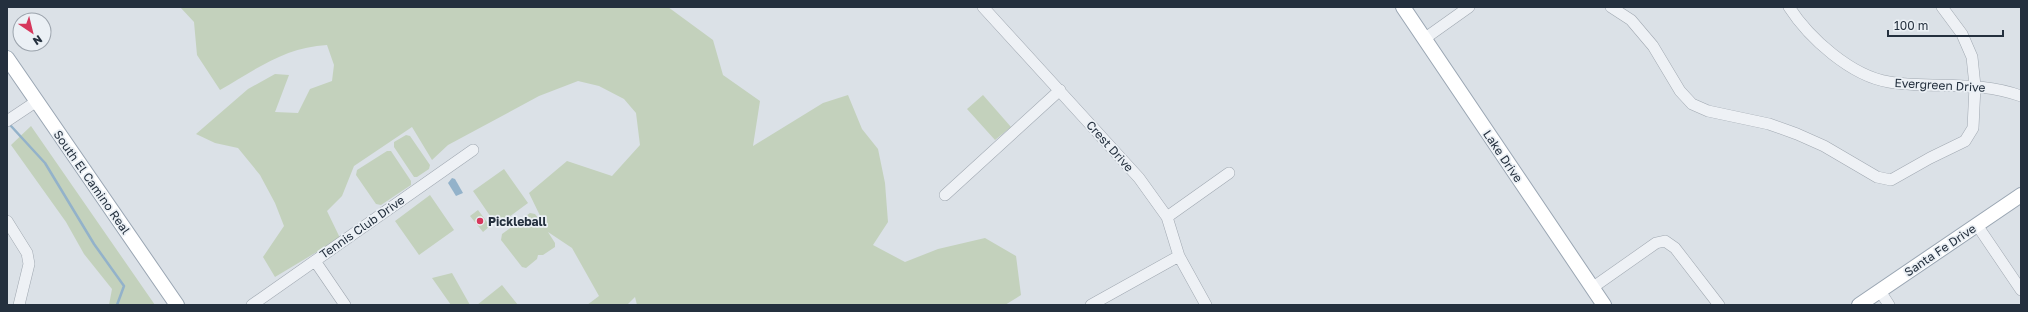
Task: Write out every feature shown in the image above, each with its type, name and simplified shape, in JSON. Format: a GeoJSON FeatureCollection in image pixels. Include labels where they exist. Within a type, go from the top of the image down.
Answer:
{"type":"FeatureCollection","features":[{"type":"Feature","properties":{"kind":"main road","name":"Lake Drive"},"geometry":{"type":"LineString","coordinates":[[1403,7],[1604,305]]}},
{"type":"Feature","properties":{"kind":"main road","name":"South El Camino Real"},"geometry":{"type":"LineString","coordinates":[[7,58],[177,305]]}},
{"type":"Feature","properties":{"kind":"main road","name":"Santa Fe Drive"},"geometry":{"type":"LineString","coordinates":[[1859,305],[2021,195]]}},
{"type":"Feature","properties":{"kind":"street","name":"Crest Drive"},"geometry":{"type":"LineString","coordinates":[[983,7],[1139,178],[1167,217],[1179,256],[1206,305]]}},
{"type":"Feature","properties":{"kind":"street"},"geometry":{"type":"LineString","coordinates":[[1424,39],[1469,7]]}},
{"type":"Feature","properties":{"kind":"street"},"geometry":{"type":"LineString","coordinates":[[1611,7],[1631,20],[1653,46],[1680,91],[1692,104],[1708,111],[1769,124],[1796,134],[1824,146],[1877,177],[1886,180],[1891,180],[1930,158],[1965,141],[1973,128],[1976,86],[1972,57],[1962,34],[1942,7]]}},
{"type":"Feature","properties":{"kind":"street","name":"Evergreen Drive"},"geometry":{"type":"LineString","coordinates":[[1789,7],[1816,40],[1832,54],[1863,74],[1888,82],[1976,86],[2003,89],[2021,96]]}},
{"type":"Feature","properties":{"kind":"street"},"geometry":{"type":"LineString","coordinates":[[945,196],[1060,90]]}},
{"type":"Feature","properties":{"kind":"street"},"geometry":{"type":"LineString","coordinates":[[7,121],[37,101]]}},
{"type":"Feature","properties":{"kind":"street","name":"Tennis Club Drive"},"geometry":{"type":"LineString","coordinates":[[252,305],[474,150]]}},
{"type":"Feature","properties":{"kind":"street"},"geometry":{"type":"LineString","coordinates":[[1167,217],[1229,173]]}},
{"type":"Feature","properties":{"kind":"street"},"geometry":{"type":"LineString","coordinates":[[7,222],[27,253],[29,264],[19,305]]}},
{"type":"Feature","properties":{"kind":"street"},"geometry":{"type":"LineString","coordinates":[[1977,225],[2021,290]]}},
{"type":"Feature","properties":{"kind":"street"},"geometry":{"type":"LineString","coordinates":[[1592,288],[1656,244],[1665,240],[1676,248],[1720,305]]}},
{"type":"Feature","properties":{"kind":"street"},"geometry":{"type":"LineString","coordinates":[[1091,305],[1179,256]]}},
{"type":"Feature","properties":{"kind":"street"},"geometry":{"type":"LineString","coordinates":[[314,261],[345,305]]}},
{"type":"Feature","properties":{"kind":"street"},"geometry":{"type":"LineString","coordinates":[[1880,291],[1889,305]]}},
{"type":"Feature","properties":{"kind":"green space"},"geometry":{"type":"Polygon","coordinates":[[[180,7],[668,7],[713,40],[723,75],[760,101],[753,146],[823,103],[848,95],[862,129],[878,149],[885,183],[888,222],[873,245],[905,262],[938,249],[985,238],[1016,256],[1021,295],[1005,305],[637,305],[635,297],[627,305],[587,305],[599,296],[572,248],[548,232],[555,243],[555,247],[543,255],[538,255],[537,259],[526,268],[522,267],[501,240],[502,234],[513,226],[517,226],[519,221],[530,213],[535,214],[546,228],[529,193],[567,161],[612,176],[640,145],[636,113],[624,99],[599,86],[578,81],[539,96],[448,145],[432,160],[412,127],[354,166],[342,196],[327,211],[340,238],[275,277],[263,257],[284,226],[275,203],[260,175],[238,148],[215,143],[196,134],[248,89],[275,74],[289,75],[275,112],[298,113],[310,89],[332,81],[334,65],[327,45],[297,50],[284,55],[220,90],[197,55],[194,22],[180,7]]]}},
{"type":"Feature","properties":{"kind":"green space"},"geometry":{"type":"Polygon","coordinates":[[[983,95],[1011,127],[995,140],[967,109],[983,95]]]}},
{"type":"Feature","properties":{"kind":"green space"},"geometry":{"type":"Polygon","coordinates":[[[31,126],[155,305],[109,305],[112,289],[84,254],[66,222],[11,145],[31,126]]]}},
{"type":"Feature","properties":{"kind":"green space"},"geometry":{"type":"Polygon","coordinates":[[[406,135],[410,136],[430,165],[429,169],[417,177],[414,177],[394,147],[394,142],[406,135]]]}},
{"type":"Feature","properties":{"kind":"green space"},"geometry":{"type":"Polygon","coordinates":[[[387,151],[391,151],[411,181],[411,185],[381,205],[376,204],[356,175],[357,170],[387,151]]]}},
{"type":"Feature","properties":{"kind":"green space"},"geometry":{"type":"Polygon","coordinates":[[[504,169],[528,203],[497,226],[473,191],[504,169]]]}},
{"type":"Feature","properties":{"kind":"green space"},"geometry":{"type":"Polygon","coordinates":[[[430,195],[454,230],[419,255],[395,221],[430,195]]]}},
{"type":"Feature","properties":{"kind":"green space","name":"Pickleball"},"geometry":{"type":"Polygon","coordinates":[[[478,210],[490,226],[483,232],[470,216],[478,210]]]}},
{"type":"Feature","properties":{"kind":"green space"},"geometry":{"type":"Polygon","coordinates":[[[452,273],[470,305],[451,305],[432,278],[452,273]]]}},
{"type":"Feature","properties":{"kind":"green space"},"geometry":{"type":"Polygon","coordinates":[[[502,285],[518,305],[477,305],[502,285]]]}},
{"type":"Feature","properties":{"kind":"water"},"geometry":{"type":"Polygon","coordinates":[[[452,178],[455,179],[463,193],[456,196],[448,183],[452,178]]]}},
{"type":"Feature","properties":{"kind":"waterway"},"geometry":{"type":"LineString","coordinates":[[11,126],[45,163],[94,244],[124,286],[117,305]]}},
{"type":"Feature","properties":{"kind":"place","name":"Pickleball"},"geometry":{"type":"Point","coordinates":[480,221]}}]}
